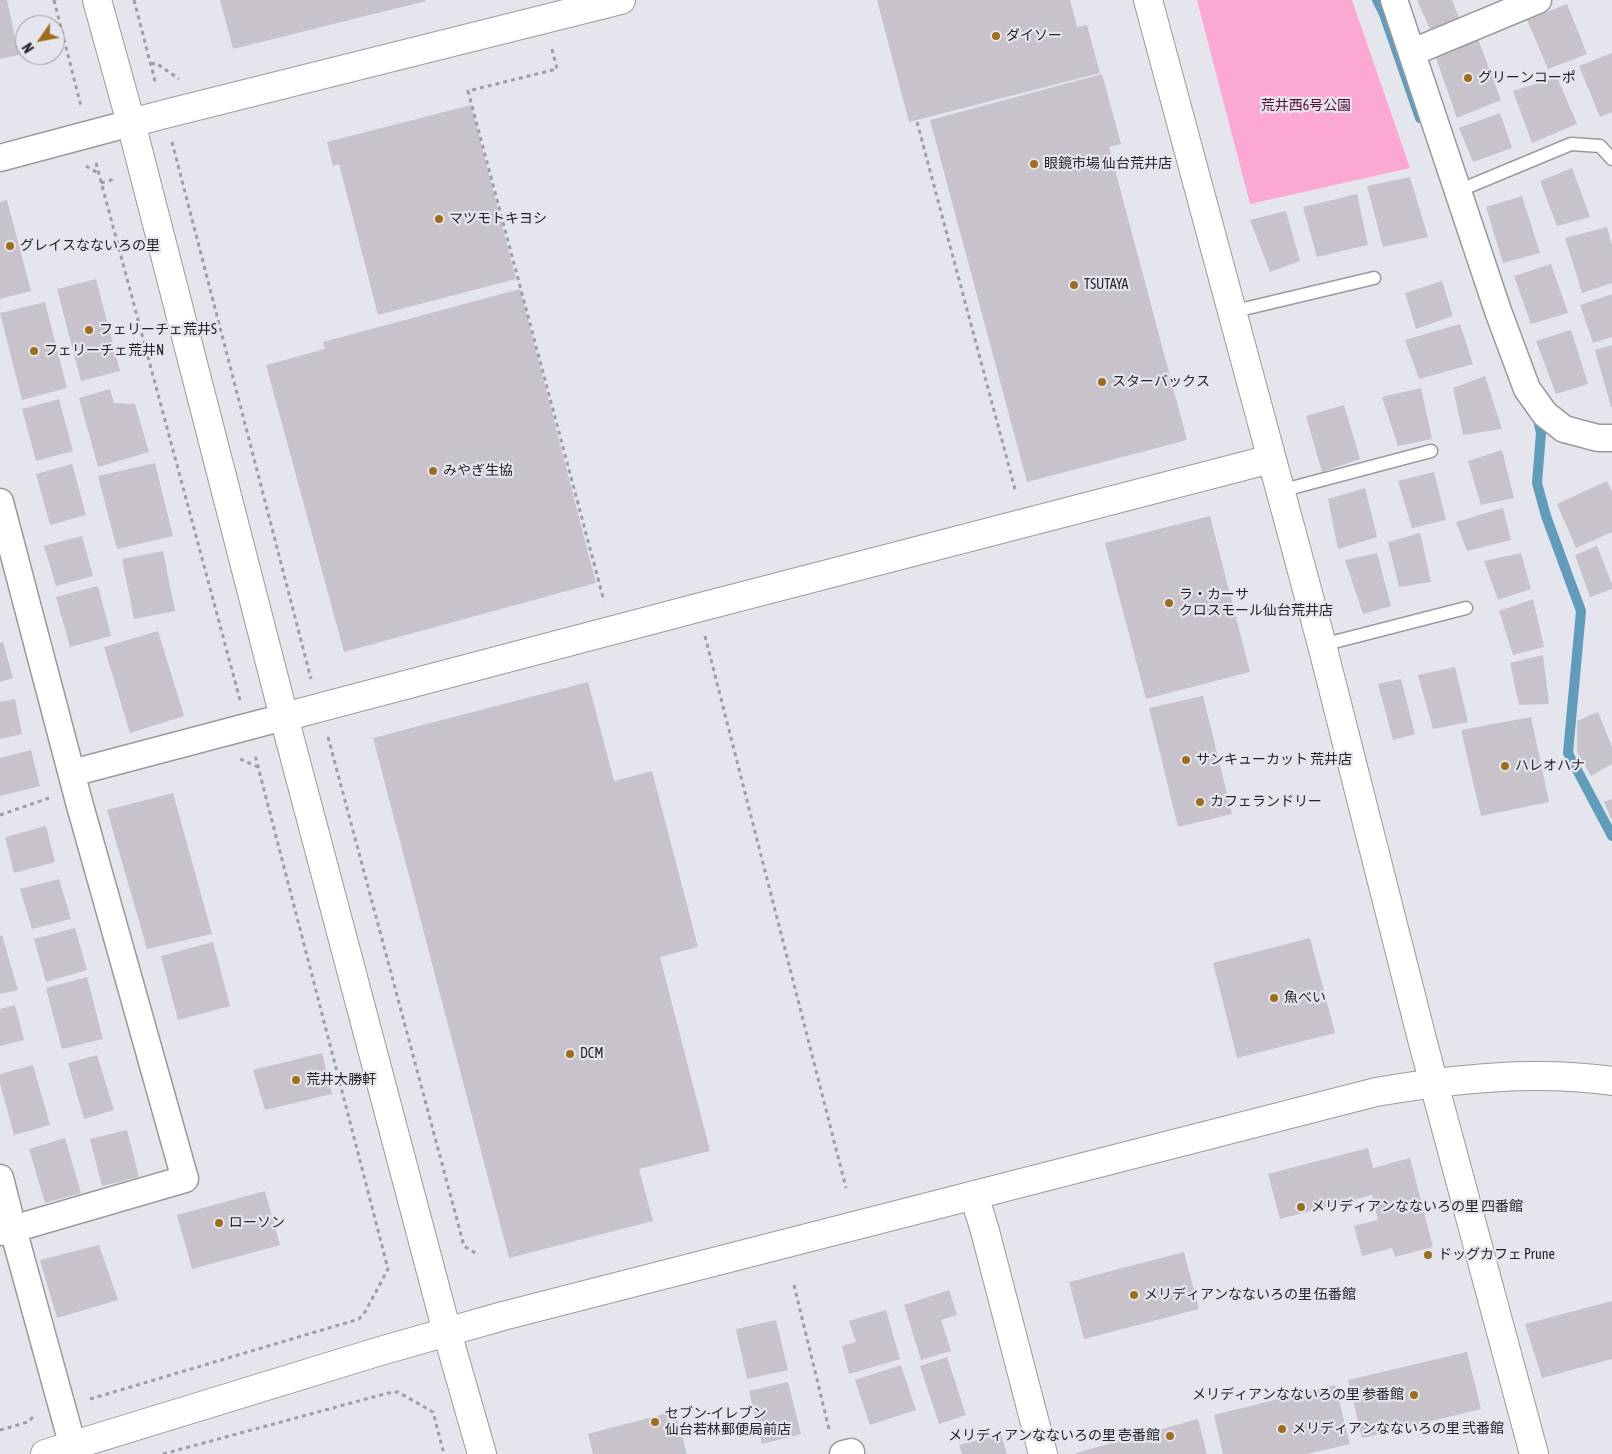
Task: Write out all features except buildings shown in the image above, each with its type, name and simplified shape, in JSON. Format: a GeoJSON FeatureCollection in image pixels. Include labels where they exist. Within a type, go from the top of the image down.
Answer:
{"type":"FeatureCollection","features":[{"type":"Feature","properties":{"kind":"street"},"geometry":{"type":"LineString","coordinates":[[97,0],[131,123],[284,717],[447,1332],[482,1454]]}},
{"type":"Feature","properties":{"kind":"street"},"geometry":{"type":"LineString","coordinates":[[0,158],[165,114],[621,0]]}},
{"type":"Feature","properties":{"kind":"street"},"geometry":{"type":"LineString","coordinates":[[1148,0],[1322,645],[1434,1082],[1534,1454]]}},
{"type":"Feature","properties":{"kind":"street"},"geometry":{"type":"LineString","coordinates":[[1394,0],[1413,52],[1498,311],[1527,389],[1545,414],[1564,429],[1598,438],[1612,438]]}},
{"type":"Feature","properties":{"kind":"street"},"geometry":{"type":"LineString","coordinates":[[1413,52],[1538,0]]}},
{"type":"Feature","properties":{"kind":"street"},"geometry":{"type":"LineString","coordinates":[[74,781],[284,717],[1271,459]]}},
{"type":"Feature","properties":{"kind":"street"},"geometry":{"type":"LineString","coordinates":[[0,502],[74,781],[185,1178],[7,1231]]}},
{"type":"Feature","properties":{"kind":"street"},"geometry":{"type":"LineString","coordinates":[[45,1454],[74,1450],[447,1332],[974,1194],[1376,1092],[1434,1082],[1477,1078],[1557,1077],[1612,1081]]}},
{"type":"Feature","properties":{"kind":"street"},"geometry":{"type":"LineString","coordinates":[[0,1178],[7,1231],[74,1450]]}},
{"type":"Feature","properties":{"kind":"street"},"geometry":{"type":"LineString","coordinates":[[974,1194],[1043,1454]]}},
{"type":"Feature","properties":{"kind":"street"},"geometry":{"type":"LineString","coordinates":[[836,1445],[851,1454]]}},
{"type":"Feature","properties":{"kind":"lane"},"geometry":{"type":"LineString","coordinates":[[1458,191],[1572,144],[1600,146],[1612,159]]}},
{"type":"Feature","properties":{"kind":"lane"},"geometry":{"type":"LineString","coordinates":[[1231,312],[1374,278]]}},
{"type":"Feature","properties":{"kind":"lane"},"geometry":{"type":"LineString","coordinates":[[1280,491],[1431,451]]}},
{"type":"Feature","properties":{"kind":"lane"},"geometry":{"type":"LineString","coordinates":[[1322,645],[1466,608]]}},
{"type":"Feature","properties":{"kind":"path"},"geometry":{"type":"LineString","coordinates":[[54,0],[81,107]]}},
{"type":"Feature","properties":{"kind":"path"},"geometry":{"type":"LineString","coordinates":[[134,0],[157,88]]}},
{"type":"Feature","properties":{"kind":"path"},"geometry":{"type":"LineString","coordinates":[[550,43],[557,69],[468,92],[605,603]]}},
{"type":"Feature","properties":{"kind":"path"},"geometry":{"type":"LineString","coordinates":[[917,122],[1016,495]]}},
{"type":"Feature","properties":{"kind":"path"},"geometry":{"type":"LineString","coordinates":[[172,140],[313,686]]}},
{"type":"Feature","properties":{"kind":"path"},"geometry":{"type":"LineString","coordinates":[[99,173],[241,700]]}},
{"type":"Feature","properties":{"kind":"path"},"geometry":{"type":"LineString","coordinates":[[101,183],[123,178]]}},
{"type":"Feature","properties":{"kind":"path"},"geometry":{"type":"LineString","coordinates":[[703,631],[846,1188]]}},
{"type":"Feature","properties":{"kind":"path"},"geometry":{"type":"LineString","coordinates":[[326,729],[464,1246],[477,1254]]}},
{"type":"Feature","properties":{"kind":"path"},"geometry":{"type":"LineString","coordinates":[[90,1400],[359,1319],[365,1312],[388,1270],[258,767]]}},
{"type":"Feature","properties":{"kind":"path"},"geometry":{"type":"LineString","coordinates":[[0,815],[74,781]]}},
{"type":"Feature","properties":{"kind":"path"},"geometry":{"type":"LineString","coordinates":[[794,1285],[836,1445]]}},
{"type":"Feature","properties":{"kind":"path"},"geometry":{"type":"LineString","coordinates":[[163,1454],[388,1393],[398,1392],[433,1412],[444,1454]]}},
{"type":"Feature","properties":{"kind":"path"},"geometry":{"type":"LineString","coordinates":[[0,1430],[28,1422],[34,1416]]}},
{"type":"Feature","properties":{"kind":"green space","name":"荒井西6号公園"},"geometry":{"type":"Polygon","coordinates":[[[1197,0],[1352,0],[1410,168],[1250,204],[1197,0]]]}},
{"type":"Feature","properties":{"kind":"waterway"},"geometry":{"type":"LineString","coordinates":[[1377,0],[1384,14],[1420,118]]}},
{"type":"Feature","properties":{"kind":"waterway"},"geometry":{"type":"LineString","coordinates":[[1537,415],[1541,433],[1537,483],[1546,516],[1581,611],[1568,753],[1612,836]]}},
{"type":"Feature","properties":{"kind":"place","name":"ダイソー"},"geometry":{"type":"Point","coordinates":[996,36]}},
{"type":"Feature","properties":{"kind":"place","name":"グリーンコーポ"},"geometry":{"type":"Point","coordinates":[1468,78]}},
{"type":"Feature","properties":{"kind":"place","name":"眼鏡市場 仙台荒井店"},"geometry":{"type":"Point","coordinates":[1034,164]}},
{"type":"Feature","properties":{"kind":"place","name":"マツモトキヨシ"},"geometry":{"type":"Point","coordinates":[439,219]}},
{"type":"Feature","properties":{"kind":"place","name":"グレイスなないろの里"},"geometry":{"type":"Point","coordinates":[10,246]}},
{"type":"Feature","properties":{"kind":"place","name":"TSUTAYA"},"geometry":{"type":"Point","coordinates":[1074,285]}},
{"type":"Feature","properties":{"kind":"place","name":"フェリーチェ荒井S"},"geometry":{"type":"Point","coordinates":[89,330]}},
{"type":"Feature","properties":{"kind":"place","name":"フェリーチェ荒井N"},"geometry":{"type":"Point","coordinates":[34,351]}},
{"type":"Feature","properties":{"kind":"place","name":"スターバックス"},"geometry":{"type":"Point","coordinates":[1102,382]}},
{"type":"Feature","properties":{"kind":"place","name":"みやぎ生協"},"geometry":{"type":"Point","coordinates":[433,471]}},
{"type":"Feature","properties":{"kind":"place","name":"ラ・カーサ クロスモール仙台荒井店"},"geometry":{"type":"Point","coordinates":[1169,603]}},
{"type":"Feature","properties":{"kind":"place","name":"サンキューカット 荒井店"},"geometry":{"type":"Point","coordinates":[1186,760]}},
{"type":"Feature","properties":{"kind":"place","name":"ハレオハナ"},"geometry":{"type":"Point","coordinates":[1505,766]}},
{"type":"Feature","properties":{"kind":"place","name":"カフェランドリー"},"geometry":{"type":"Point","coordinates":[1200,802]}},
{"type":"Feature","properties":{"kind":"place","name":"魚べい"},"geometry":{"type":"Point","coordinates":[1274,998]}},
{"type":"Feature","properties":{"kind":"place","name":"DCM"},"geometry":{"type":"Point","coordinates":[570,1054]}},
{"type":"Feature","properties":{"kind":"place","name":"荒井大勝軒"},"geometry":{"type":"Point","coordinates":[296,1080]}},
{"type":"Feature","properties":{"kind":"place","name":"メリディアンなないろの里 四番館"},"geometry":{"type":"Point","coordinates":[1301,1207]}},
{"type":"Feature","properties":{"kind":"place","name":"ローソン"},"geometry":{"type":"Point","coordinates":[219,1223]}},
{"type":"Feature","properties":{"kind":"place","name":"ドッグカフェ Prune"},"geometry":{"type":"Point","coordinates":[1428,1255]}},
{"type":"Feature","properties":{"kind":"place","name":"メリディアンなないろの里 伍番館"},"geometry":{"type":"Point","coordinates":[1134,1295]}},
{"type":"Feature","properties":{"kind":"place","name":"メリディアンなないろの里 参番館"},"geometry":{"type":"Point","coordinates":[1414,1395]}},
{"type":"Feature","properties":{"kind":"place","name":"セブン-イレブン 仙台若林郵便局前店"},"geometry":{"type":"Point","coordinates":[655,1422]}},
{"type":"Feature","properties":{"kind":"place","name":"メリディアンなないろの里 弐番館"},"geometry":{"type":"Point","coordinates":[1282,1429]}},
{"type":"Feature","properties":{"kind":"place","name":"メリディアンなないろの里 壱番館"},"geometry":{"type":"Point","coordinates":[1170,1436]}}]}
